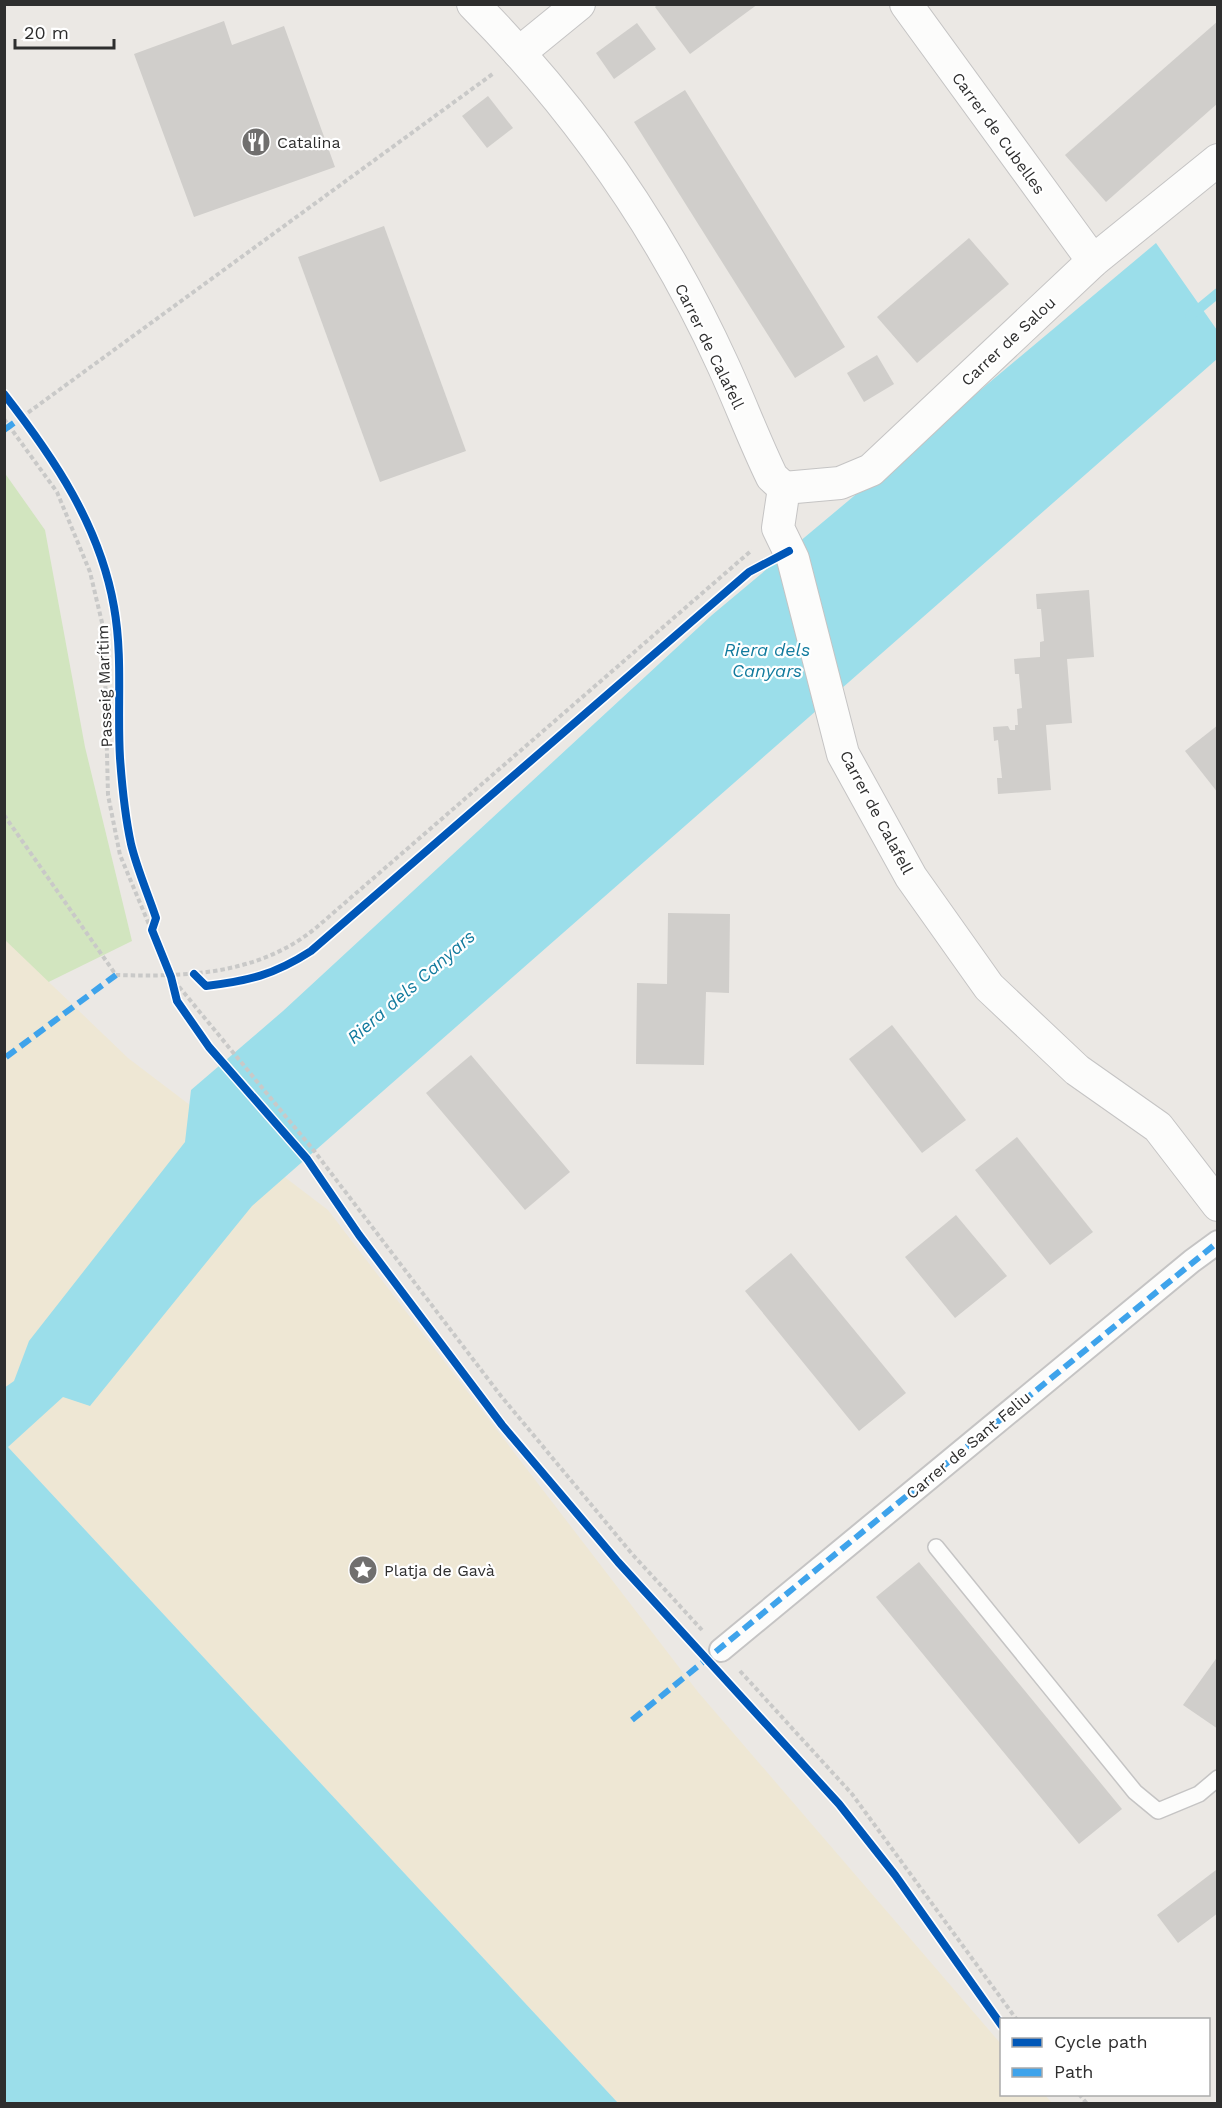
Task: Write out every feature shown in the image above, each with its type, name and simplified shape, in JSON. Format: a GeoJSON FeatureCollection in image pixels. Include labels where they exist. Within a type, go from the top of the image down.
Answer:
{"type":"FeatureCollection","features":[{"type":"Feature","properties":{"kind":"street","name":"Carrer de Calafell"},"geometry":{"type":"LineString","coordinates":[[473,4],[519,53],[600,153],[666,255],[723,364],[772,477],[784,488]]}},
{"type":"Feature","properties":{"kind":"street"},"geometry":{"type":"LineString","coordinates":[[519,53],[579,4]]}},
{"type":"Feature","properties":{"kind":"street","name":"Carrer de Cubelles"},"geometry":{"type":"LineString","coordinates":[[906,4],[1093,261]]}},
{"type":"Feature","properties":{"kind":"street","name":"Carrer de Salou"},"geometry":{"type":"LineString","coordinates":[[784,488],[840,483],[871,470],[1093,261],[1218,160]]}},
{"type":"Feature","properties":{"kind":"street"},"geometry":{"type":"LineString","coordinates":[[778,528],[784,488]]}},
{"type":"Feature","properties":{"kind":"street","name":"Carrer de Calafell"},"geometry":{"type":"LineString","coordinates":[[778,528],[793,559],[843,754],[911,878],[989,987],[1077,1070],[1158,1127],[1218,1205]]}},
{"type":"Feature","properties":{"kind":"street","name":"Carrer de Sant Feliu"},"geometry":{"type":"LineString","coordinates":[[721,1650],[1192,1261],[1218,1242]]}},
{"type":"Feature","properties":{"kind":"lane"},"geometry":{"type":"LineString","coordinates":[[936,1547],[1135,1792],[1158,1811],[1199,1794],[1218,1778]]}},
{"type":"Feature","properties":{"kind":"path"},"geometry":{"type":"LineString","coordinates":[[22,417],[481,85],[519,53]]}},
{"type":"Feature","properties":{"kind":"path"},"geometry":{"type":"LineString","coordinates":[[16,409],[29,426]]}},
{"type":"Feature","properties":{"kind":"path"},"geometry":{"type":"LineString","coordinates":[[4,815],[116,975],[197,977],[252,963],[301,940],[778,528]]}},
{"type":"Feature","properties":{"kind":"path"},"geometry":{"type":"LineString","coordinates":[[152,907],[156,918],[152,930]]}},
{"type":"Feature","properties":{"kind":"path"},"geometry":{"type":"LineString","coordinates":[[171,976],[177,1001]]}},
{"type":"Feature","properties":{"kind":"green space"},"geometry":{"type":"Polygon","coordinates":[[[4,472],[45,530],[85,747],[132,941],[10,1001],[4,994],[4,472]]]}},
{"type":"Feature","properties":{"kind":"sand","name":"Platja de Gavà"},"geometry":{"type":"Polygon","coordinates":[[[4,939],[128,1058],[328,1210],[698,1692],[1000,2043],[1000,2096],[1046,2096],[1052,2103],[618,2103],[4,1443],[4,939]]]}},
{"type":"Feature","properties":{"kind":"water"},"geometry":{"type":"Polygon","coordinates":[[[1156,243],[1217,330],[1217,359],[252,1206],[90,1406],[63,1397],[8,1447],[618,2103],[5,2103],[4,1388],[14,1381],[29,1341],[185,1142],[191,1090],[283,1011],[712,615],[1156,243]]]}},
{"type":"Feature","properties":{"kind":"building"},"geometry":{"type":"Polygon","coordinates":[[[658,4],[758,4],[690,54],[655,7],[658,4]]]}},
{"type":"Feature","properties":{"kind":"building"},"geometry":{"type":"Polygon","coordinates":[[[224,21],[232,45],[284,26],[335,167],[194,217],[134,54],[224,21]]]}},
{"type":"Feature","properties":{"kind":"building"},"geometry":{"type":"Polygon","coordinates":[[[1218,21],[1218,103],[1106,202],[1065,155],[1218,21]]]}},
{"type":"Feature","properties":{"kind":"building"},"geometry":{"type":"Polygon","coordinates":[[[637,23],[656,49],[614,79],[596,53],[637,23]]]}},
{"type":"Feature","properties":{"kind":"building"},"geometry":{"type":"Polygon","coordinates":[[[685,90],[845,347],[795,378],[634,122],[685,90]]]}},
{"type":"Feature","properties":{"kind":"building"},"geometry":{"type":"Polygon","coordinates":[[[488,96],[513,128],[487,148],[462,116],[488,96]]]}},
{"type":"Feature","properties":{"kind":"building"},"geometry":{"type":"Polygon","coordinates":[[[384,226],[466,451],[380,482],[298,257],[384,226]]]}},
{"type":"Feature","properties":{"kind":"building"},"geometry":{"type":"Polygon","coordinates":[[[969,238],[1009,284],[917,363],[877,317],[969,238]]]}},
{"type":"Feature","properties":{"kind":"building"},"geometry":{"type":"Polygon","coordinates":[[[877,355],[894,384],[864,402],[847,373],[877,355]]]}},
{"type":"Feature","properties":{"kind":"building"},"geometry":{"type":"Polygon","coordinates":[[[1089,590],[1094,657],[1067,659],[1072,723],[1046,725],[1051,790],[998,794],[997,778],[1002,778],[998,740],[994,741],[993,727],[1008,726],[1010,730],[1015,730],[1015,725],[1018,725],[1017,709],[1022,708],[1019,674],[1015,674],[1014,659],[1040,657],[1040,642],[1044,641],[1041,609],[1037,609],[1036,594],[1089,590]]]}},
{"type":"Feature","properties":{"kind":"building"},"geometry":{"type":"Polygon","coordinates":[[[1218,725],[1218,793],[1185,751],[1218,725]]]}},
{"type":"Feature","properties":{"kind":"building"},"geometry":{"type":"Polygon","coordinates":[[[668,913],[730,914],[729,993],[706,992],[704,1065],[636,1064],[637,983],[667,984],[668,913]]]}},
{"type":"Feature","properties":{"kind":"building"},"geometry":{"type":"Polygon","coordinates":[[[892,1025],[966,1120],[922,1153],[849,1059],[892,1025]]]}},
{"type":"Feature","properties":{"kind":"building"},"geometry":{"type":"Polygon","coordinates":[[[471,1055],[570,1172],[525,1210],[426,1093],[471,1055]]]}},
{"type":"Feature","properties":{"kind":"building"},"geometry":{"type":"Polygon","coordinates":[[[1017,1137],[1093,1232],[1050,1265],[975,1170],[1017,1137]]]}},
{"type":"Feature","properties":{"kind":"building"},"geometry":{"type":"Polygon","coordinates":[[[956,1215],[1007,1276],[955,1318],[905,1257],[956,1215]]]}},
{"type":"Feature","properties":{"kind":"building"},"geometry":{"type":"Polygon","coordinates":[[[791,1253],[906,1393],[859,1431],[745,1291],[791,1253]]]}},
{"type":"Feature","properties":{"kind":"building"},"geometry":{"type":"Polygon","coordinates":[[[919,1562],[1122,1809],[1079,1844],[876,1597],[919,1562]]]}},
{"type":"Feature","properties":{"kind":"building"},"geometry":{"type":"Polygon","coordinates":[[[1218,1656],[1218,1729],[1183,1705],[1218,1656]]]}},
{"type":"Feature","properties":{"kind":"building"},"geometry":{"type":"Polygon","coordinates":[[[1216,1870],[1218,1913],[1178,1943],[1157,1915],[1216,1870]]]}},
{"type":"Feature","properties":{"kind":"waterway","name":"Riera dels Canyars"},"geometry":{"type":"LineString","coordinates":[[1190,316],[1218,293]]}},
{"type":"Feature","properties":{"kind":"marked path"},"geometry":{"type":"LineString","coordinates":[[4,430],[22,417]]}},
{"type":"Feature","properties":{"kind":"marked path"},"geometry":{"type":"LineString","coordinates":[[6,1057],[116,975]]}},
{"type":"Feature","properties":{"kind":"marked path"},"geometry":{"type":"LineString","coordinates":[[632,1720],[1218,1242]]}},
{"type":"Feature","properties":{"kind":"cycle path","name":"Passeig Marítim"},"geometry":{"type":"LineString","coordinates":[[4,394],[40,443],[72,494],[98,549],[107,577],[117,626],[119,739],[127,823],[136,863],[156,918],[152,930],[171,977],[177,1001],[209,1047],[307,1159],[359,1235],[502,1425],[618,1562],[839,1804],[895,1875],[1000,2023]]}},
{"type":"Feature","properties":{"kind":"cycle path"},"geometry":{"type":"LineString","coordinates":[[194,974],[206,986],[235,982],[273,971],[311,951],[749,572],[789,551]]}},
{"type":"Feature","properties":{"kind":"place","name":"Catalina"},"geometry":{"type":"Point","coordinates":[256,142]}},
{"type":"Feature","properties":{"kind":"place","name":"Platja de Gavà"},"geometry":{"type":"Point","coordinates":[363,1570]}}]}
